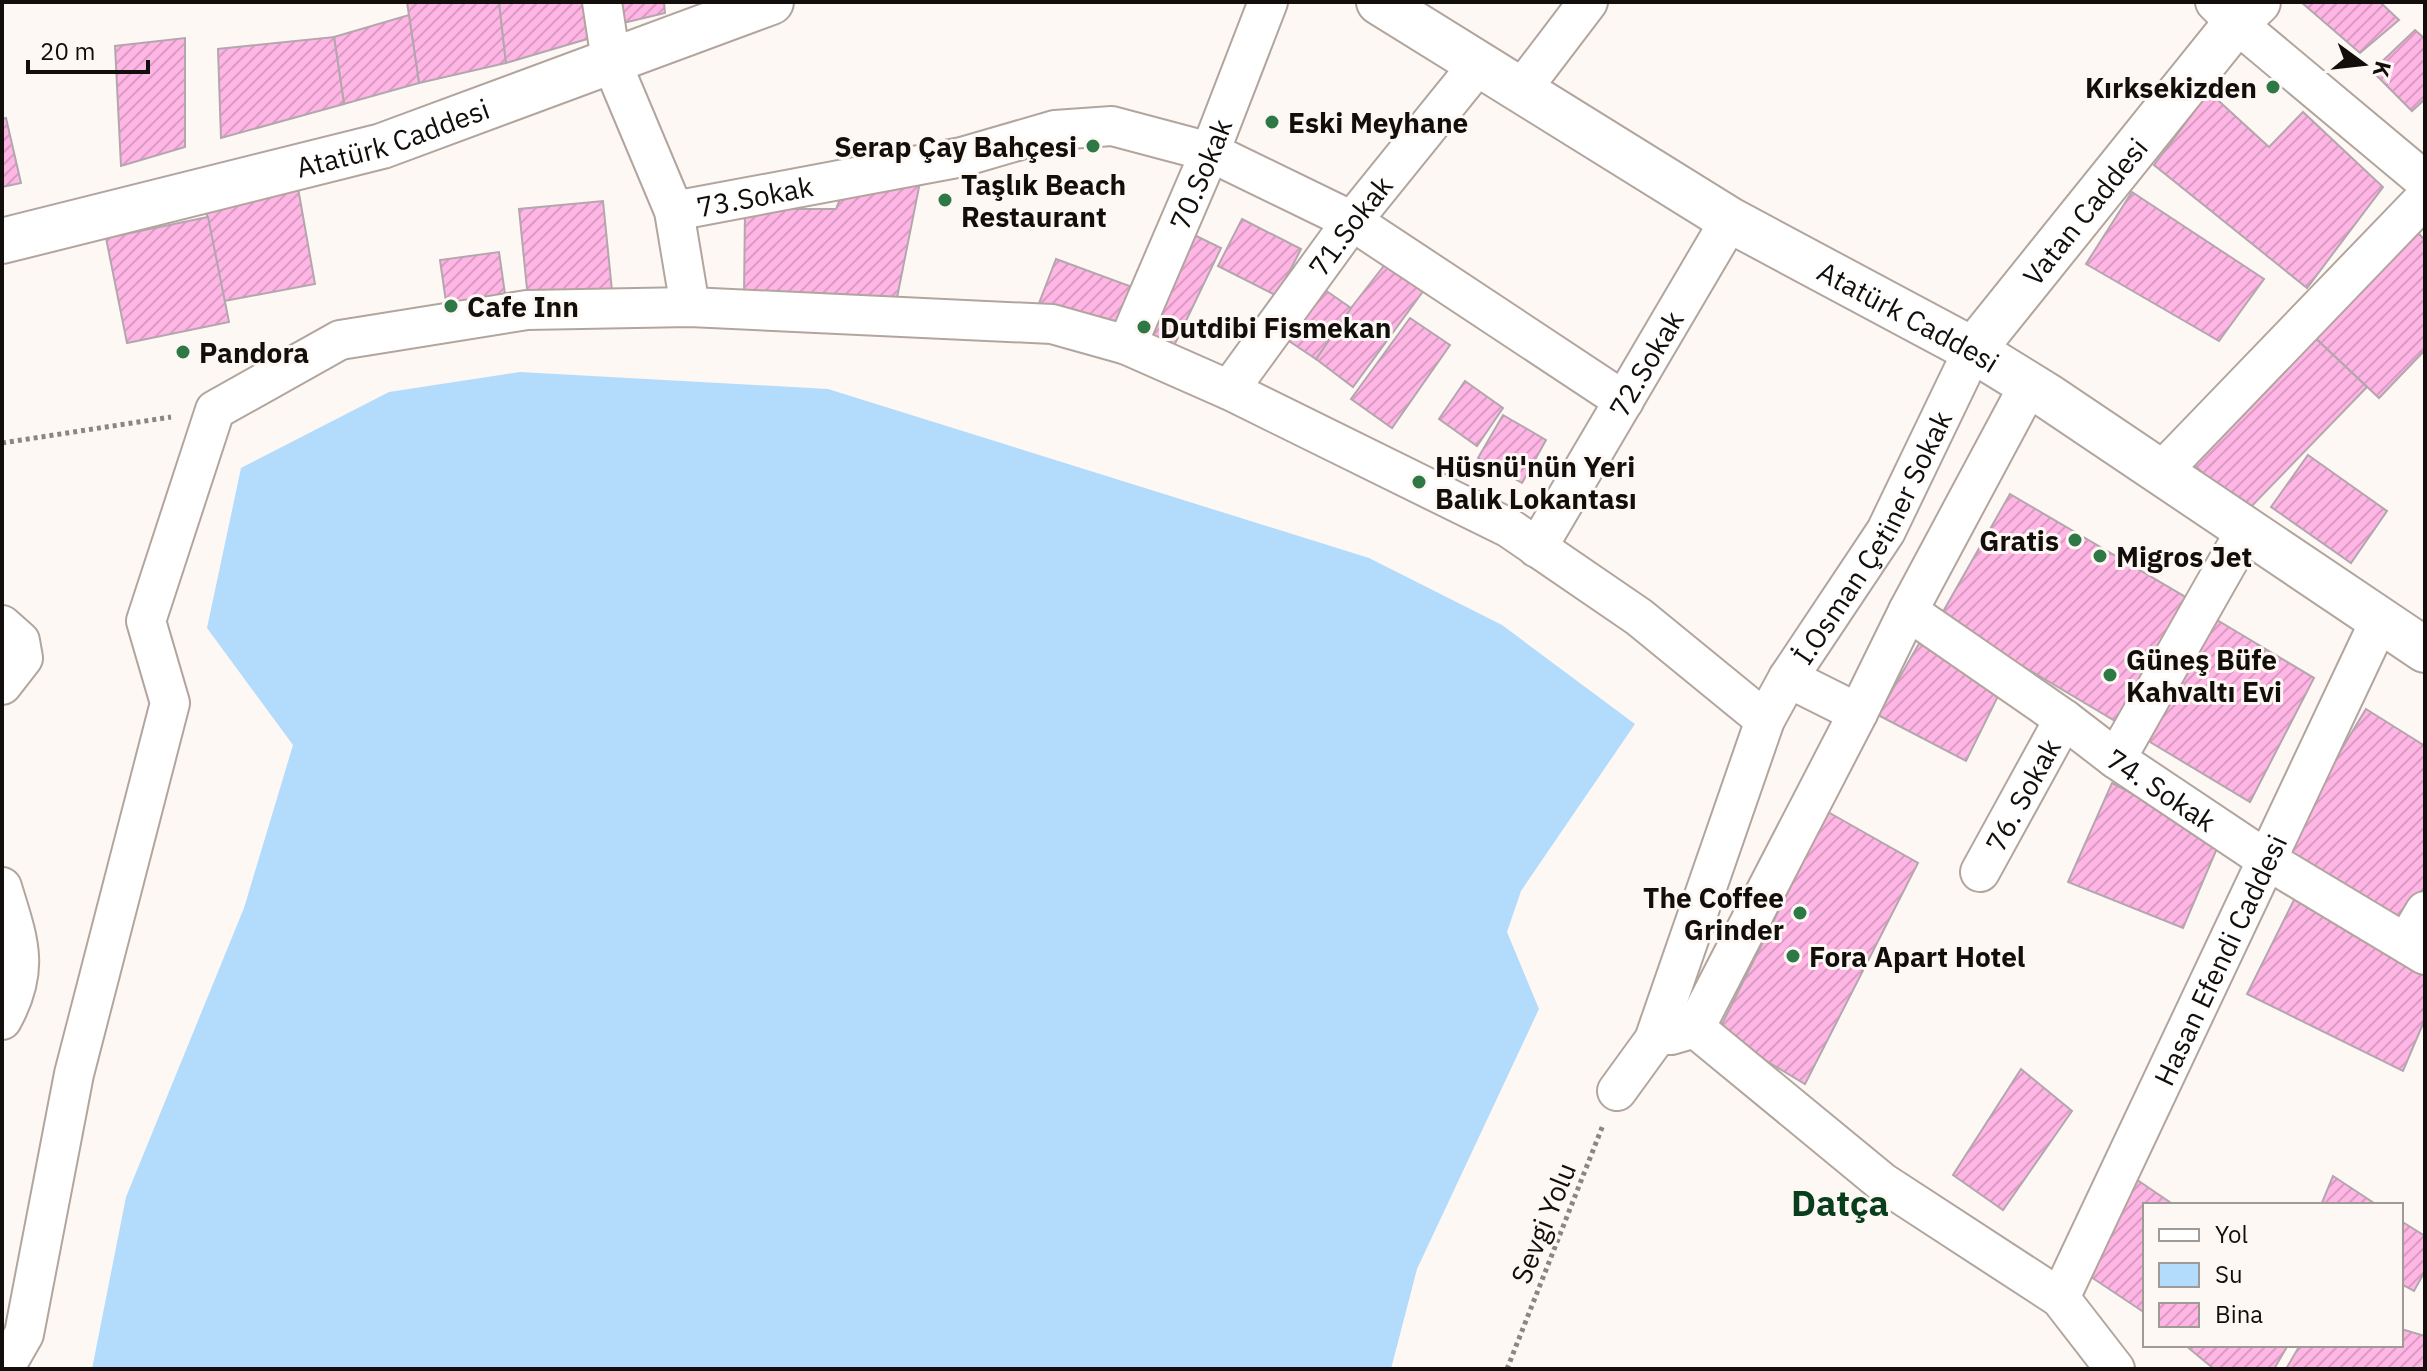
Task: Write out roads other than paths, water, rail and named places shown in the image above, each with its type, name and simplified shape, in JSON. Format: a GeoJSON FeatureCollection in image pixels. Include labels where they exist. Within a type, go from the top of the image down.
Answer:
{"type":"FeatureCollection","features":[{"type":"Feature","properties":{"kind":"main road","name":"Atatürk Caddesi"},"geometry":{"type":"LineString","coordinates":[[2,241],[382,146],[771,2]]}},
{"type":"Feature","properties":{"kind":"main road","name":"Atatürk Caddesi"},"geometry":{"type":"LineString","coordinates":[[1379,2],[1730,220],[1973,350],[2425,650]]}},
{"type":"Feature","properties":{"kind":"main road","name":"Vatan Caddesi"},"geometry":{"type":"LineString","coordinates":[[1973,350],[2236,9]]}},
{"type":"Feature","properties":{"kind":"street"},"geometry":{"type":"LineString","coordinates":[[602,2],[611,61],[674,211],[690,307]]}},
{"type":"Feature","properties":{"kind":"street","name":"70.Sokak"},"geometry":{"type":"LineString","coordinates":[[1127,345],[1210,152],[1268,2]]}},
{"type":"Feature","properties":{"kind":"street"},"geometry":{"type":"LineString","coordinates":[[1521,90],[1588,2]]}},
{"type":"Feature","properties":{"kind":"street"},"geometry":{"type":"LineString","coordinates":[[2236,9],[2425,181]]}},
{"type":"Feature","properties":{"kind":"street","name":"71.Sokak"},"geometry":{"type":"LineString","coordinates":[[1229,390],[1352,221],[1478,65]]}},
{"type":"Feature","properties":{"kind":"street","name":"73.Sokak"},"geometry":{"type":"LineString","coordinates":[[674,211],[962,157],[1055,130],[1112,126],[1210,152],[1352,221],[1624,401]]}},
{"type":"Feature","properties":{"kind":"street"},"geometry":{"type":"LineString","coordinates":[[2160,473],[2425,198]]}},
{"type":"Feature","properties":{"kind":"street","name":"72.Sokak"},"geometry":{"type":"LineString","coordinates":[[1537,548],[1730,220]]}},
{"type":"Feature","properties":{"kind":"street"},"geometry":{"type":"LineString","coordinates":[[4,1369],[24,1334],[74,1074],[170,703],[146,621],[215,410],[340,340],[527,310],[690,307],[1052,324],[1127,345],[1229,390],[1509,528],[1639,617],[1765,720]]}},
{"type":"Feature","properties":{"kind":"street","name":"İ.Osman Çetiner Sokak"},"geometry":{"type":"LineString","coordinates":[[1617,1091],[1654,1040],[1765,720],[1788,678],[1886,531],[1973,350]]}},
{"type":"Feature","properties":{"kind":"street"},"geometry":{"type":"LineString","coordinates":[[1654,1040],[1695,1028],[1908,611],[2029,385]]}},
{"type":"Feature","properties":{"kind":"street"},"geometry":{"type":"LineString","coordinates":[[2116,759],[2246,530]]}},
{"type":"Feature","properties":{"kind":"street","name":"74. Sokak"},"geometry":{"type":"LineString","coordinates":[[1908,611],[2064,719],[2116,759],[2267,860],[2415,949]]}},
{"type":"Feature","properties":{"kind":"street","name":"Hasan Efendi Caddesi"},"geometry":{"type":"LineString","coordinates":[[2060,1298],[2380,620]]}},
{"type":"Feature","properties":{"kind":"street"},"geometry":{"type":"LineString","coordinates":[[2,625],[20,641],[23,658],[2,685]]}},
{"type":"Feature","properties":{"kind":"street"},"geometry":{"type":"LineString","coordinates":[[1788,678],[1858,713]]}},
{"type":"Feature","properties":{"kind":"street","name":"76. Sokak"},"geometry":{"type":"LineString","coordinates":[[1980,872],[2064,719]]}},
{"type":"Feature","properties":{"kind":"street"},"geometry":{"type":"LineString","coordinates":[[2,887],[20,948],[16,995],[2,1020]]}},
{"type":"Feature","properties":{"kind":"street"},"geometry":{"type":"LineString","coordinates":[[2415,949],[2425,911]]}},
{"type":"Feature","properties":{"kind":"street"},"geometry":{"type":"LineString","coordinates":[[1695,1028],[1882,1182],[2060,1298],[2115,1369]]}},
{"type":"Feature","properties":{"kind":"water"},"geometry":{"type":"Polygon","coordinates":[[[520,372],[828,389],[1369,558],[1502,625],[1635,724],[1521,891],[1507,932],[1539,1009],[1417,1269],[1391,1369],[92,1369],[126,1197],[244,908],[293,745],[207,628],[241,468],[389,392],[520,372]]]}},
{"type":"Feature","properties":{"kind":"place","name":"Kırksekizden"},"geometry":{"type":"Point","coordinates":[2273,87]}},
{"type":"Feature","properties":{"kind":"place","name":"Eski Meyhane"},"geometry":{"type":"Point","coordinates":[1272,122]}},
{"type":"Feature","properties":{"kind":"place","name":"Serap Çay Bahçesi"},"geometry":{"type":"Point","coordinates":[1093,146]}},
{"type":"Feature","properties":{"kind":"place","name":"Taşlık Beach Restaurant"},"geometry":{"type":"Point","coordinates":[945,200]}},
{"type":"Feature","properties":{"kind":"place","name":"Cafe Inn"},"geometry":{"type":"Point","coordinates":[451,306]}},
{"type":"Feature","properties":{"kind":"place","name":"Dutdibi Fismekan"},"geometry":{"type":"Point","coordinates":[1144,327]}},
{"type":"Feature","properties":{"kind":"place","name":"Pandora"},"geometry":{"type":"Point","coordinates":[183,352]}},
{"type":"Feature","properties":{"kind":"place","name":"Hüsnü'nün Yeri Balık Lokantası"},"geometry":{"type":"Point","coordinates":[1419,482]}},
{"type":"Feature","properties":{"kind":"place","name":"Gratis"},"geometry":{"type":"Point","coordinates":[2075,540]}},
{"type":"Feature","properties":{"kind":"place","name":"Migros Jet"},"geometry":{"type":"Point","coordinates":[2100,556]}},
{"type":"Feature","properties":{"kind":"place","name":"Güneş Büfe Kahvaltı Evi"},"geometry":{"type":"Point","coordinates":[2110,675]}},
{"type":"Feature","properties":{"kind":"place","name":"The Coffee Grinder"},"geometry":{"type":"Point","coordinates":[1800,913]}},
{"type":"Feature","properties":{"kind":"place","name":"Fora Apart Hotel"},"geometry":{"type":"Point","coordinates":[1793,956]}},
{"type":"Feature","properties":{"kind":"district","name":"Datça"},"geometry":{"type":"Point","coordinates":[1840,1202]}}]}
